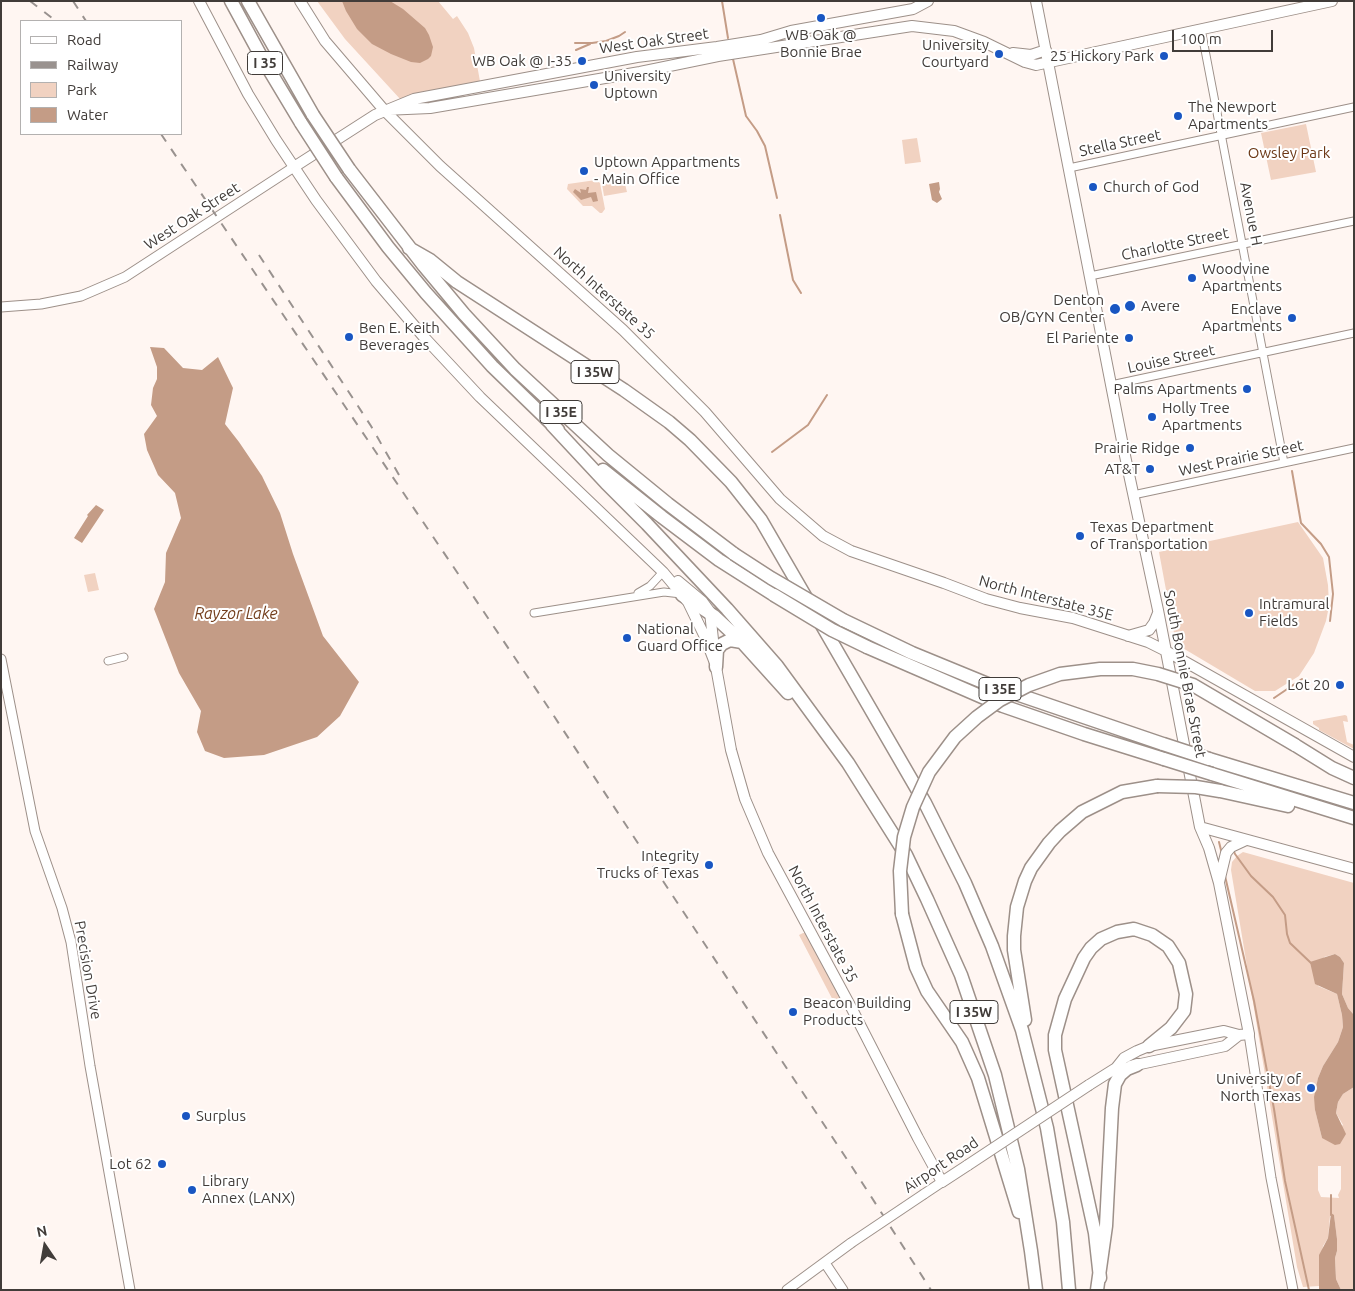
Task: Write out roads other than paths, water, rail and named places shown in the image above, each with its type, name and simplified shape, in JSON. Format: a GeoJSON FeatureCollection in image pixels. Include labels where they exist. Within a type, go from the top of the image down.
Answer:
{"type":"FeatureCollection","features":[{"type":"Feature","properties":{"kind":"highway","name":"I 35"},"geometry":{"type":"LineString","coordinates":[[231,1],[300,124],[336,177],[388,247],[426,293],[492,366],[552,425]]}},
{"type":"Feature","properties":{"kind":"highway","name":"I 35E"},"geometry":{"type":"LineString","coordinates":[[248,1],[313,116],[349,169],[409,248],[464,314],[515,369],[557,409],[616,461],[734,554],[843,620],[912,653],[990,686],[1209,759],[1354,803]]}},
{"type":"Feature","properties":{"kind":"highway","name":"I 35W"},"geometry":{"type":"LineString","coordinates":[[409,248],[430,260],[465,286],[646,405],[690,440],[731,482],[775,543],[942,835],[965,882],[1001,970],[1022,1030],[1047,1128],[1062,1212],[1069,1290]]}},
{"type":"Feature","properties":{"kind":"highway","name":"I 35E"},"geometry":{"type":"LineString","coordinates":[[552,425],[611,477],[719,560],[774,596],[832,630],[1003,706],[1084,734],[1354,820]]}},
{"type":"Feature","properties":{"kind":"highway","name":"I 35W"},"geometry":{"type":"LineString","coordinates":[[552,425],[751,634],[802,698],[867,791],[910,864],[946,940],[972,1005],[995,1075],[1018,1169],[1036,1290]]}},
{"type":"Feature","properties":{"kind":"highway"},"geometry":{"type":"LineString","coordinates":[[682,595],[710,612],[742,642],[789,694],[813,727],[867,791]]}},
{"type":"Feature","properties":{"kind":"highway"},"geometry":{"type":"LineString","coordinates":[[716,667],[717,650],[722,644],[730,640],[742,642]]}},
{"type":"Feature","properties":{"kind":"highway"},"geometry":{"type":"LineString","coordinates":[[1031,1251],[978,1078],[962,1042],[927,991],[914,960],[902,914],[899,889],[901,854],[913,807],[929,772],[955,737],[977,717],[1000,700],[1028,684],[1060,674],[1100,669],[1133,669],[1158,674],[1193,685],[1332,768],[1354,778]]}},
{"type":"Feature","properties":{"kind":"highway"},"geometry":{"type":"LineString","coordinates":[[1035,1077],[1014,950],[1015,921],[1025,881],[1039,855],[1066,825],[1082,812],[1122,792],[1157,786],[1188,786],[1220,791],[1354,820]]}},
{"type":"Feature","properties":{"kind":"highway"},"geometry":{"type":"LineString","coordinates":[[1098,1284],[1095,1233],[1055,1050],[1055,1034],[1065,1000],[1084,958],[1100,939],[1117,932],[1134,930],[1152,935],[1168,946],[1179,963],[1186,994],[1184,1011],[1171,1028],[1149,1046]]}},
{"type":"Feature","properties":{"kind":"highway"},"geometry":{"type":"LineString","coordinates":[[1098,1284],[1106,1226],[1115,1084],[1120,1075],[1127,1069],[1137,1065]]}},
{"type":"Feature","properties":{"kind":"main road","name":"North Interstate 35"},"geometry":{"type":"LineString","coordinates":[[199,1],[252,100],[294,167],[376,280],[451,367],[663,572],[682,595],[702,632],[716,667]]}},
{"type":"Feature","properties":{"kind":"main road","name":"North Interstate 35"},"geometry":{"type":"LineString","coordinates":[[300,1],[325,41],[384,110],[440,166],[624,330],[705,412],[770,488],[809,525],[823,536],[844,547],[912,572]]}},
{"type":"Feature","properties":{"kind":"main road","name":"West Oak Street"},"geometry":{"type":"LineString","coordinates":[[294,167],[384,110],[414,99],[634,58],[751,41],[790,31],[913,9],[928,1]]}},
{"type":"Feature","properties":{"kind":"main road","name":"South Bonnie Brae Street"},"geometry":{"type":"LineString","coordinates":[[1036,1],[1200,827],[1209,848],[1219,883],[1244,1035]]}},
{"type":"Feature","properties":{"kind":"main road"},"geometry":{"type":"LineString","coordinates":[[1007,52],[1025,62],[1036,64],[1048,63],[1332,1]]}},
{"type":"Feature","properties":{"kind":"main road"},"geometry":{"type":"LineString","coordinates":[[912,26],[913,9]]}},
{"type":"Feature","properties":{"kind":"main road","name":"West Oak Street"},"geometry":{"type":"LineString","coordinates":[[384,110],[430,108],[640,72],[718,56],[912,26],[954,31],[1007,52]]}},
{"type":"Feature","properties":{"kind":"main road"},"geometry":{"type":"LineString","coordinates":[[1007,52],[1031,55],[1046,50]]}},
{"type":"Feature","properties":{"kind":"main road"},"geometry":{"type":"LineString","coordinates":[[449,92],[451,104]]}},
{"type":"Feature","properties":{"kind":"main road","name":"North Interstate 35"},"geometry":{"type":"LineString","coordinates":[[663,572],[668,573],[699,599],[710,612],[716,667],[730,745],[738,778],[751,816],[768,853],[942,1182]]}},
{"type":"Feature","properties":{"kind":"main road","name":"North Interstate 35E"},"geometry":{"type":"LineString","coordinates":[[912,572],[996,602],[1073,618],[1148,642],[1354,757]]}},
{"type":"Feature","properties":{"kind":"main road"},"geometry":{"type":"LineString","coordinates":[[1126,636],[1149,630],[1154,623],[1158,610]]}},
{"type":"Feature","properties":{"kind":"main road"},"geometry":{"type":"LineString","coordinates":[[1200,827],[1354,869]]}},
{"type":"Feature","properties":{"kind":"main road"},"geometry":{"type":"LineString","coordinates":[[1219,883],[1226,853],[1246,840]]}},
{"type":"Feature","properties":{"kind":"main road","name":"Airport Road"},"geometry":{"type":"LineString","coordinates":[[942,1182],[1116,1068],[1124,1058],[1138,1050],[1149,1046],[1224,1031],[1244,1035]]}},
{"type":"Feature","properties":{"kind":"main road","name":"Airport Road"},"geometry":{"type":"LineString","coordinates":[[1116,1068],[1225,1046],[1244,1035]]}},
{"type":"Feature","properties":{"kind":"street","name":"Avenue H"},"geometry":{"type":"LineString","coordinates":[[1201,29],[1284,463]]}},
{"type":"Feature","properties":{"kind":"street","name":"Stella Street"},"geometry":{"type":"LineString","coordinates":[[1069,168],[1354,107]]}},
{"type":"Feature","properties":{"kind":"street","name":"West Oak Street"},"geometry":{"type":"LineString","coordinates":[[1,306],[41,304],[81,296],[125,277],[294,167]]}},
{"type":"Feature","properties":{"kind":"street","name":"Charlotte Street"},"geometry":{"type":"LineString","coordinates":[[1090,276],[1354,221]]}},
{"type":"Feature","properties":{"kind":"street","name":"Louise Street"},"geometry":{"type":"LineString","coordinates":[[1111,385],[1354,333]]}},
{"type":"Feature","properties":{"kind":"street","name":"West Prairie Street"},"geometry":{"type":"LineString","coordinates":[[1134,495],[1354,448]]}},
{"type":"Feature","properties":{"kind":"street"},"geometry":{"type":"LineString","coordinates":[[630,596],[646,589],[663,572]]}},
{"type":"Feature","properties":{"kind":"street"},"geometry":{"type":"LineString","coordinates":[[534,613],[630,596],[670,592],[682,595]]}},
{"type":"Feature","properties":{"kind":"street","name":"Precision Drive"},"geometry":{"type":"LineString","coordinates":[[1,658],[35,831],[62,908],[71,942],[92,1075],[130,1290]]}},
{"type":"Feature","properties":{"kind":"street"},"geometry":{"type":"LineString","coordinates":[[108,661],[124,658]]}},
{"type":"Feature","properties":{"kind":"street","name":"South Bonnie Brae Street"},"geometry":{"type":"LineString","coordinates":[[1244,1035],[1293,1290]]}},
{"type":"Feature","properties":{"kind":"street","name":"Airport Road"},"geometry":{"type":"LineString","coordinates":[[786,1290],[851,1243],[942,1182]]}},
{"type":"Feature","properties":{"kind":"street"},"geometry":{"type":"LineString","coordinates":[[825,1263],[843,1290]]}},
{"type":"Feature","properties":{"kind":"water"},"geometry":{"type":"Polygon","coordinates":[[[342,1],[390,1],[403,9],[425,28],[433,47],[431,56],[420,63],[411,62],[372,44],[357,29],[342,1]]]}},
{"type":"Feature","properties":{"kind":"water"},"geometry":{"type":"Polygon","coordinates":[[[939,182],[939,192],[942,199],[937,203],[932,200],[929,184],[939,182]]]}},
{"type":"Feature","properties":{"kind":"water"},"geometry":{"type":"Polygon","coordinates":[[[589,187],[588,193],[596,192],[598,201],[593,202],[591,197],[581,200],[573,192],[575,189],[581,193],[580,189],[586,190],[589,187]]]}},
{"type":"Feature","properties":{"kind":"water","name":"Rayzor Lake"},"geometry":{"type":"Polygon","coordinates":[[[150,347],[164,348],[183,368],[202,370],[218,357],[233,388],[225,424],[262,476],[280,513],[323,636],[359,682],[340,716],[317,737],[264,755],[224,758],[205,751],[197,732],[201,711],[179,673],[154,609],[165,582],[166,553],[181,518],[175,493],[158,475],[147,450],[144,434],[157,416],[151,405],[153,388],[157,379],[157,367],[150,347]]]}},
{"type":"Feature","properties":{"kind":"water"},"geometry":{"type":"Polygon","coordinates":[[[96,505],[104,510],[82,543],[74,538],[87,515],[96,505]]]}},
{"type":"Feature","properties":{"kind":"water"},"geometry":{"type":"Polygon","coordinates":[[[1335,954],[1344,963],[1342,994],[1348,1008],[1354,1015],[1354,1087],[1343,1094],[1338,1102],[1336,1113],[1346,1134],[1340,1144],[1335,1145],[1322,1138],[1315,1110],[1314,1097],[1323,1066],[1338,1042],[1343,1027],[1342,1015],[1337,994],[1315,984],[1310,962],[1335,954]]]}},
{"type":"Feature","properties":{"kind":"water"},"geometry":{"type":"Polygon","coordinates":[[[1331,1213],[1334,1215],[1337,1239],[1335,1258],[1336,1279],[1341,1290],[1319,1290],[1319,1255],[1328,1238],[1331,1213]]]}},
{"type":"Feature","properties":{"kind":"waterway"},"geometry":{"type":"LineString","coordinates":[[722,1],[728,38]]}},
{"type":"Feature","properties":{"kind":"waterway"},"geometry":{"type":"LineString","coordinates":[[575,43],[606,41],[625,32]]}},
{"type":"Feature","properties":{"kind":"waterway"},"geometry":{"type":"LineString","coordinates":[[576,50],[590,44]]}},
{"type":"Feature","properties":{"kind":"waterway"},"geometry":{"type":"LineString","coordinates":[[733,59],[746,116],[765,146],[777,198]]}},
{"type":"Feature","properties":{"kind":"waterway"},"geometry":{"type":"LineString","coordinates":[[780,215],[793,280],[801,293]]}},
{"type":"Feature","properties":{"kind":"waterway"},"geometry":{"type":"LineString","coordinates":[[772,452],[808,425],[827,395]]}},
{"type":"Feature","properties":{"kind":"waterway"},"geometry":{"type":"LineString","coordinates":[[1292,471],[1301,523],[1321,544],[1329,557],[1333,594],[1330,621]]}},
{"type":"Feature","properties":{"kind":"waterway"},"geometry":{"type":"LineString","coordinates":[[1274,698],[1302,679]]}},
{"type":"Feature","properties":{"kind":"waterway"},"geometry":{"type":"LineString","coordinates":[[1219,842],[1222,854]]}},
{"type":"Feature","properties":{"kind":"waterway"},"geometry":{"type":"LineString","coordinates":[[1233,849],[1251,876],[1273,897],[1285,915],[1290,943],[1311,963]]}},
{"type":"Feature","properties":{"kind":"waterway"},"geometry":{"type":"LineString","coordinates":[[1225,876],[1254,1001],[1285,1181],[1309,1290]]}},
{"type":"Feature","properties":{"kind":"waterway"},"geometry":{"type":"LineString","coordinates":[[1331,1195],[1331,1215]]}},
{"type":"Feature","properties":{"kind":"railway"},"geometry":{"type":"LineString","coordinates":[[30,1],[55,20]]}},
{"type":"Feature","properties":{"kind":"railway"},"geometry":{"type":"LineString","coordinates":[[73,1],[85,20]]}},
{"type":"Feature","properties":{"kind":"railway"},"geometry":{"type":"LineString","coordinates":[[162,135],[544,701],[854,1170],[931,1290]]}},
{"type":"Feature","properties":{"kind":"railway"},"geometry":{"type":"LineString","coordinates":[[259,255],[371,426],[399,475]]}},
{"type":"Feature","properties":{"kind":"place","name":"WB Oak @ Bonnie Brae"},"geometry":{"type":"Point","coordinates":[821,18]}},
{"type":"Feature","properties":{"kind":"place","name":"University Courtyard"},"geometry":{"type":"Point","coordinates":[999,54]}},
{"type":"Feature","properties":{"kind":"place","name":"25 Hickory Park"},"geometry":{"type":"Point","coordinates":[1164,56]}},
{"type":"Feature","properties":{"kind":"place","name":"WB Oak @ I-35"},"geometry":{"type":"Point","coordinates":[582,61]}},
{"type":"Feature","properties":{"kind":"place","name":"University Uptown"},"geometry":{"type":"Point","coordinates":[594,85]}},
{"type":"Feature","properties":{"kind":"place","name":"The Newport Apartments"},"geometry":{"type":"Point","coordinates":[1178,116]}},
{"type":"Feature","properties":{"kind":"place","name":"Uptown Appartments - Main Office"},"geometry":{"type":"Point","coordinates":[584,171]}},
{"type":"Feature","properties":{"kind":"place","name":"Church of God"},"geometry":{"type":"Point","coordinates":[1093,187]}},
{"type":"Feature","properties":{"kind":"place","name":"Woodvine Apartments"},"geometry":{"type":"Point","coordinates":[1192,278]}},
{"type":"Feature","properties":{"kind":"place","name":"Avere"},"geometry":{"type":"Point","coordinates":[1130,306]}},
{"type":"Feature","properties":{"kind":"place","name":"Denton OB/GYN Center"},"geometry":{"type":"Point","coordinates":[1115,309]}},
{"type":"Feature","properties":{"kind":"place","name":"Enclave Apartments"},"geometry":{"type":"Point","coordinates":[1292,318]}},
{"type":"Feature","properties":{"kind":"place","name":"Ben E. Keith Beverages"},"geometry":{"type":"Point","coordinates":[349,337]}},
{"type":"Feature","properties":{"kind":"place","name":"El Pariente"},"geometry":{"type":"Point","coordinates":[1129,338]}},
{"type":"Feature","properties":{"kind":"place","name":"Palms Apartments"},"geometry":{"type":"Point","coordinates":[1247,389]}},
{"type":"Feature","properties":{"kind":"place","name":"Holly Tree Apartments"},"geometry":{"type":"Point","coordinates":[1152,417]}},
{"type":"Feature","properties":{"kind":"place","name":"Prairie Ridge"},"geometry":{"type":"Point","coordinates":[1190,448]}},
{"type":"Feature","properties":{"kind":"place","name":"AT&T"},"geometry":{"type":"Point","coordinates":[1150,469]}},
{"type":"Feature","properties":{"kind":"place","name":"Texas Department of Transportation"},"geometry":{"type":"Point","coordinates":[1080,536]}},
{"type":"Feature","properties":{"kind":"place","name":"Intramural Fields"},"geometry":{"type":"Point","coordinates":[1249,613]}},
{"type":"Feature","properties":{"kind":"place","name":"National Guard Office"},"geometry":{"type":"Point","coordinates":[627,638]}},
{"type":"Feature","properties":{"kind":"place","name":"Lot 20"},"geometry":{"type":"Point","coordinates":[1340,685]}},
{"type":"Feature","properties":{"kind":"place","name":"Integrity Trucks of Texas"},"geometry":{"type":"Point","coordinates":[709,865]}},
{"type":"Feature","properties":{"kind":"place","name":"Beacon Building Products"},"geometry":{"type":"Point","coordinates":[793,1012]}},
{"type":"Feature","properties":{"kind":"place","name":"University of North Texas"},"geometry":{"type":"Point","coordinates":[1311,1088]}},
{"type":"Feature","properties":{"kind":"place","name":"Surplus"},"geometry":{"type":"Point","coordinates":[186,1116]}},
{"type":"Feature","properties":{"kind":"place","name":"Lot 62"},"geometry":{"type":"Point","coordinates":[162,1164]}},
{"type":"Feature","properties":{"kind":"place","name":"Library Annex (LANX)"},"geometry":{"type":"Point","coordinates":[192,1190]}},
{"type":"Feature","properties":{"kind":"park label","name":"Owsley Park"},"geometry":{"type":"Point","coordinates":[1289,153]}}]}
